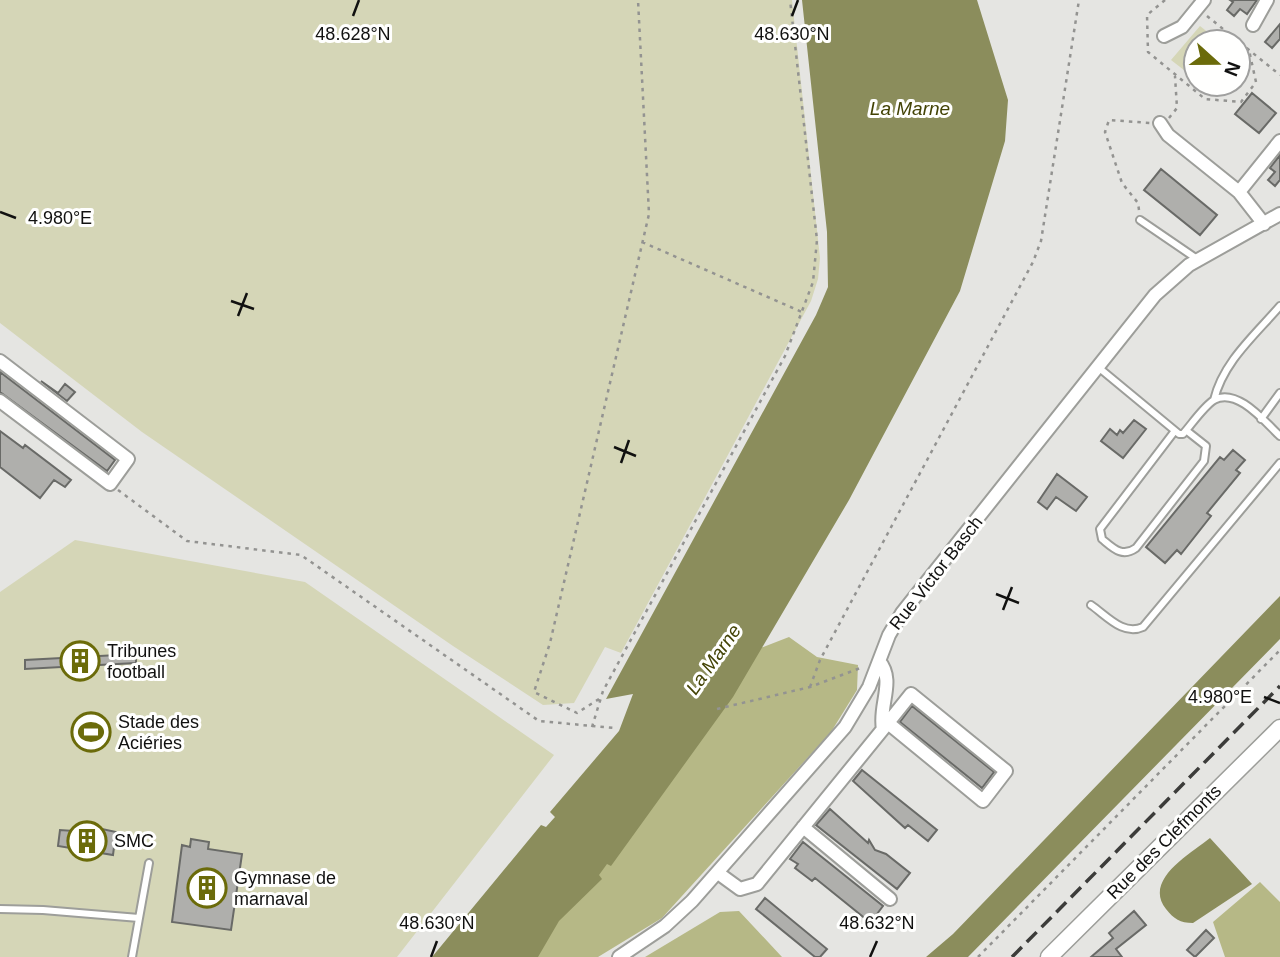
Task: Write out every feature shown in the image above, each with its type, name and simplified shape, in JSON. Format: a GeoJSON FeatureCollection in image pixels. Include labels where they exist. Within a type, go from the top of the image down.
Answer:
{"type":"FeatureCollection","features":[{"type":"Feature","properties":{"kind":"street"},"geometry":{"type":"LineString","coordinates":[[1253,25],[1267,0]]}},
{"type":"Feature","properties":{"kind":"street"},"geometry":{"type":"LineString","coordinates":[[1164,36],[1182,27],[1201,4]]}},
{"type":"Feature","properties":{"kind":"street"},"geometry":{"type":"LineString","coordinates":[[1160,124],[1168,135],[1239,192],[1264,224]]}},
{"type":"Feature","properties":{"kind":"street"},"geometry":{"type":"LineString","coordinates":[[1239,192],[1280,141]]}},
{"type":"Feature","properties":{"kind":"street","name":"Rue Victor Basch"},"geometry":{"type":"LineString","coordinates":[[619,957],[665,926],[719,873],[845,727],[866,693],[888,635],[902,613],[1167,282],[1198,260],[1280,214]]}},
{"type":"Feature","properties":{"kind":"street"},"geometry":{"type":"LineString","coordinates":[[0,360],[128,459],[110,484],[0,401]]}},
{"type":"Feature","properties":{"kind":"street"},"geometry":{"type":"LineString","coordinates":[[719,873],[740,889],[757,884],[803,827],[885,726],[911,694],[1006,771],[983,801],[885,726],[882,711],[888,681],[879,661]]}},
{"type":"Feature","properties":{"kind":"street","name":"Rue des Clefmonts"},"geometry":{"type":"LineString","coordinates":[[1049,957],[1280,728]]}},
{"type":"Feature","properties":{"kind":"street"},"geometry":{"type":"LineString","coordinates":[[803,827],[890,899]]}},
{"type":"Feature","properties":{"kind":"lane"},"geometry":{"type":"LineString","coordinates":[[1140,220],[1198,260]]}},
{"type":"Feature","properties":{"kind":"lane"},"geometry":{"type":"LineString","coordinates":[[1098,366],[1174,432],[1183,434],[1214,400],[1218,383],[1227,367],[1280,306]]}},
{"type":"Feature","properties":{"kind":"lane"},"geometry":{"type":"LineString","coordinates":[[1261,419],[1280,393]]}},
{"type":"Feature","properties":{"kind":"lane"},"geometry":{"type":"LineString","coordinates":[[1214,400],[1226,398],[1242,402],[1280,436]]}},
{"type":"Feature","properties":{"kind":"lane"},"geometry":{"type":"LineString","coordinates":[[1174,432],[1100,528],[1102,539],[1117,551],[1124,553],[1136,548],[1204,461],[1206,446],[1186,431]]}},
{"type":"Feature","properties":{"kind":"lane"},"geometry":{"type":"LineString","coordinates":[[1091,605],[1122,627],[1136,630],[1143,627],[1280,463]]}},
{"type":"Feature","properties":{"kind":"lane"},"geometry":{"type":"LineString","coordinates":[[132,957],[149,863]]}},
{"type":"Feature","properties":{"kind":"lane"},"geometry":{"type":"LineString","coordinates":[[0,909],[139,918]]}},
{"type":"Feature","properties":{"kind":"path"},"geometry":{"type":"LineString","coordinates":[[600,698],[577,713],[534,692],[550,643],[649,214],[638,0]]}},
{"type":"Feature","properties":{"kind":"path"},"geometry":{"type":"LineString","coordinates":[[592,727],[600,698],[785,356],[813,282],[817,240],[790,0]]}},
{"type":"Feature","properties":{"kind":"path"},"geometry":{"type":"LineString","coordinates":[[810,687],[826,648],[1033,262],[1041,241],[1079,0]]}},
{"type":"Feature","properties":{"kind":"path"},"geometry":{"type":"LineString","coordinates":[[1166,0],[1147,15],[1148,52],[1182,81]]}},
{"type":"Feature","properties":{"kind":"path"},"geometry":{"type":"LineString","coordinates":[[1201,4],[1226,28]]}},
{"type":"Feature","properties":{"kind":"path"},"geometry":{"type":"LineString","coordinates":[[1252,52],[1279,73]]}},
{"type":"Feature","properties":{"kind":"path"},"geometry":{"type":"LineString","coordinates":[[1252,64],[1256,82],[1252,87]]}},
{"type":"Feature","properties":{"kind":"path"},"geometry":{"type":"LineString","coordinates":[[1140,220],[1138,203],[1122,183],[1105,131],[1106,124],[1110,120],[1160,124],[1174,115],[1177,108],[1175,76]]}},
{"type":"Feature","properties":{"kind":"path"},"geometry":{"type":"LineString","coordinates":[[1204,98],[1241,102],[1244,98]]}},
{"type":"Feature","properties":{"kind":"path"},"geometry":{"type":"LineString","coordinates":[[642,242],[802,312]]}},
{"type":"Feature","properties":{"kind":"path"},"geometry":{"type":"LineString","coordinates":[[110,484],[187,541],[301,555],[539,721],[614,728]]}},
{"type":"Feature","properties":{"kind":"path"},"geometry":{"type":"LineString","coordinates":[[978,957],[1280,650]]}},
{"type":"Feature","properties":{"kind":"path"},"geometry":{"type":"LineString","coordinates":[[717,709],[810,687],[879,661]]}},
{"type":"Feature","properties":{"kind":"shaded area"},"geometry":{"type":"Polygon","coordinates":[[[0,0],[792,0],[820,258],[818,279],[811,301],[621,653],[605,647],[574,703],[543,705],[453,646],[142,432],[0,323],[0,0]]]}},
{"type":"Feature","properties":{"kind":"shaded area"},"geometry":{"type":"Polygon","coordinates":[[[1182,47],[1182,68],[1171,60],[1182,47]]]}},
{"type":"Feature","properties":{"kind":"shaded area"},"geometry":{"type":"Polygon","coordinates":[[[75,540],[305,582],[554,755],[397,957],[0,957],[0,592],[75,540]]]}},
{"type":"Feature","properties":{"kind":"shaded area"},"geometry":{"type":"Polygon","coordinates":[[[789,637],[817,657],[858,665],[857,690],[831,732],[662,918],[598,957],[516,957],[750,652],[789,637]]]}},
{"type":"Feature","properties":{"kind":"shaded area"},"geometry":{"type":"Polygon","coordinates":[[[1260,882],[1280,902],[1280,957],[1225,957],[1213,922],[1260,882]]]}},
{"type":"Feature","properties":{"kind":"shaded area"},"geometry":{"type":"Polygon","coordinates":[[[739,911],[782,957],[645,957],[720,912],[739,911]]]}},
{"type":"Feature","properties":{"kind":"water","name":"La Marne"},"geometry":{"type":"Polygon","coordinates":[[[802,0],[977,0],[1008,100],[1005,141],[960,291],[849,500],[733,697],[611,866],[607,864],[599,875],[602,879],[559,921],[538,957],[432,957],[541,825],[546,827],[555,817],[550,812],[619,731],[633,694],[606,699],[816,315],[828,287],[827,232],[802,0]]]}},
{"type":"Feature","properties":{"kind":"water"},"geometry":{"type":"Polygon","coordinates":[[[1280,596],[1280,639],[968,957],[926,957],[953,934],[1280,596]]]}},
{"type":"Feature","properties":{"kind":"water"},"geometry":{"type":"Polygon","coordinates":[[[1210,838],[1252,884],[1193,923],[1181,921],[1166,909],[1160,898],[1160,888],[1181,860],[1210,838]]]}},
{"type":"Feature","properties":{"kind":"building"},"geometry":{"type":"Polygon","coordinates":[[[1230,0],[1257,0],[1247,14],[1240,9],[1234,16],[1227,10],[1233,2],[1230,0]]]}},
{"type":"Feature","properties":{"kind":"building"},"geometry":{"type":"Polygon","coordinates":[[[1280,24],[1280,39],[1272,48],[1265,42],[1280,24]]]}},
{"type":"Feature","properties":{"kind":"building"},"geometry":{"type":"Polygon","coordinates":[[[1252,93],[1276,113],[1259,133],[1235,114],[1248,98],[1252,98],[1252,93]]]}},
{"type":"Feature","properties":{"kind":"building"},"geometry":{"type":"Polygon","coordinates":[[[1280,155],[1280,180],[1275,186],[1268,180],[1275,172],[1270,168],[1280,155]]]}},
{"type":"Feature","properties":{"kind":"building"},"geometry":{"type":"Polygon","coordinates":[[[1161,169],[1217,215],[1200,235],[1144,190],[1161,169]]]}},
{"type":"Feature","properties":{"kind":"building"},"geometry":{"type":"Polygon","coordinates":[[[0,372],[115,460],[107,471],[0,392],[0,372]]]}},
{"type":"Feature","properties":{"kind":"building"},"geometry":{"type":"Polygon","coordinates":[[[41,381],[58,393],[65,384],[75,392],[67,401],[41,381]]]}},
{"type":"Feature","properties":{"kind":"building"},"geometry":{"type":"Polygon","coordinates":[[[1134,420],[1146,429],[1123,458],[1101,441],[1110,429],[1117,435],[1120,430],[1123,433],[1134,420]]]}},
{"type":"Feature","properties":{"kind":"building"},"geometry":{"type":"Polygon","coordinates":[[[0,431],[23,448],[25,445],[71,480],[65,487],[54,480],[40,498],[0,467],[0,431]]]}},
{"type":"Feature","properties":{"kind":"building"},"geometry":{"type":"Polygon","coordinates":[[[1233,450],[1245,460],[1236,470],[1240,473],[1207,513],[1211,516],[1181,554],[1177,550],[1165,563],[1146,547],[1220,457],[1224,460],[1233,450]]]}},
{"type":"Feature","properties":{"kind":"building"},"geometry":{"type":"Polygon","coordinates":[[[1057,474],[1087,497],[1076,511],[1056,497],[1047,509],[1038,502],[1057,474]]]}},
{"type":"Feature","properties":{"kind":"building","name":"Tribunes football"},"geometry":{"type":"Polygon","coordinates":[[[136,654],[136,663],[25,669],[25,660],[136,654]]]}},
{"type":"Feature","properties":{"kind":"building"},"geometry":{"type":"Polygon","coordinates":[[[912,706],[994,772],[982,788],[900,722],[912,706]]]}},
{"type":"Feature","properties":{"kind":"building"},"geometry":{"type":"Polygon","coordinates":[[[862,770],[937,830],[928,841],[908,825],[905,828],[853,781],[862,770]]]}},
{"type":"Feature","properties":{"kind":"building"},"geometry":{"type":"Polygon","coordinates":[[[830,809],[868,843],[869,840],[875,850],[886,854],[910,873],[897,889],[816,825],[830,809]]]}},
{"type":"Feature","properties":{"kind":"building","name":"SMC"},"geometry":{"type":"Polygon","coordinates":[[[79,824],[116,832],[113,855],[58,846],[60,830],[74,831],[79,824]]]}},
{"type":"Feature","properties":{"kind":"building","name":"Gymnase de marnaval"},"geometry":{"type":"Polygon","coordinates":[[[191,839],[209,842],[208,849],[242,854],[231,930],[172,922],[182,845],[190,847],[191,839]]]}},
{"type":"Feature","properties":{"kind":"building"},"geometry":{"type":"Polygon","coordinates":[[[803,842],[883,906],[877,914],[884,919],[877,928],[815,878],[812,881],[795,868],[798,864],[790,859],[803,842]]]}},
{"type":"Feature","properties":{"kind":"building"},"geometry":{"type":"Polygon","coordinates":[[[765,898],[827,949],[820,957],[815,957],[756,909],[765,898]]]}},
{"type":"Feature","properties":{"kind":"building"},"geometry":{"type":"Polygon","coordinates":[[[1134,911],[1146,925],[1116,949],[1122,957],[1091,957],[1113,938],[1109,933],[1134,911]]]}},
{"type":"Feature","properties":{"kind":"building"},"geometry":{"type":"Polygon","coordinates":[[[1206,930],[1214,938],[1195,957],[1187,950],[1206,930]]]}},
{"type":"Feature","properties":{"kind":"railway"},"geometry":{"type":"LineString","coordinates":[[1012,957],[1280,686]]}},
{"type":"Feature","properties":{"kind":"place","name":"Tribunes football"},"geometry":{"type":"Point","coordinates":[80,661]}},
{"type":"Feature","properties":{"kind":"place","name":"Stade des Aciéries"},"geometry":{"type":"Point","coordinates":[91,732]}},
{"type":"Feature","properties":{"kind":"place","name":"SMC"},"geometry":{"type":"Point","coordinates":[87,841]}},
{"type":"Feature","properties":{"kind":"place","name":"Gymnase de marnaval"},"geometry":{"type":"Point","coordinates":[207,888]}}]}
